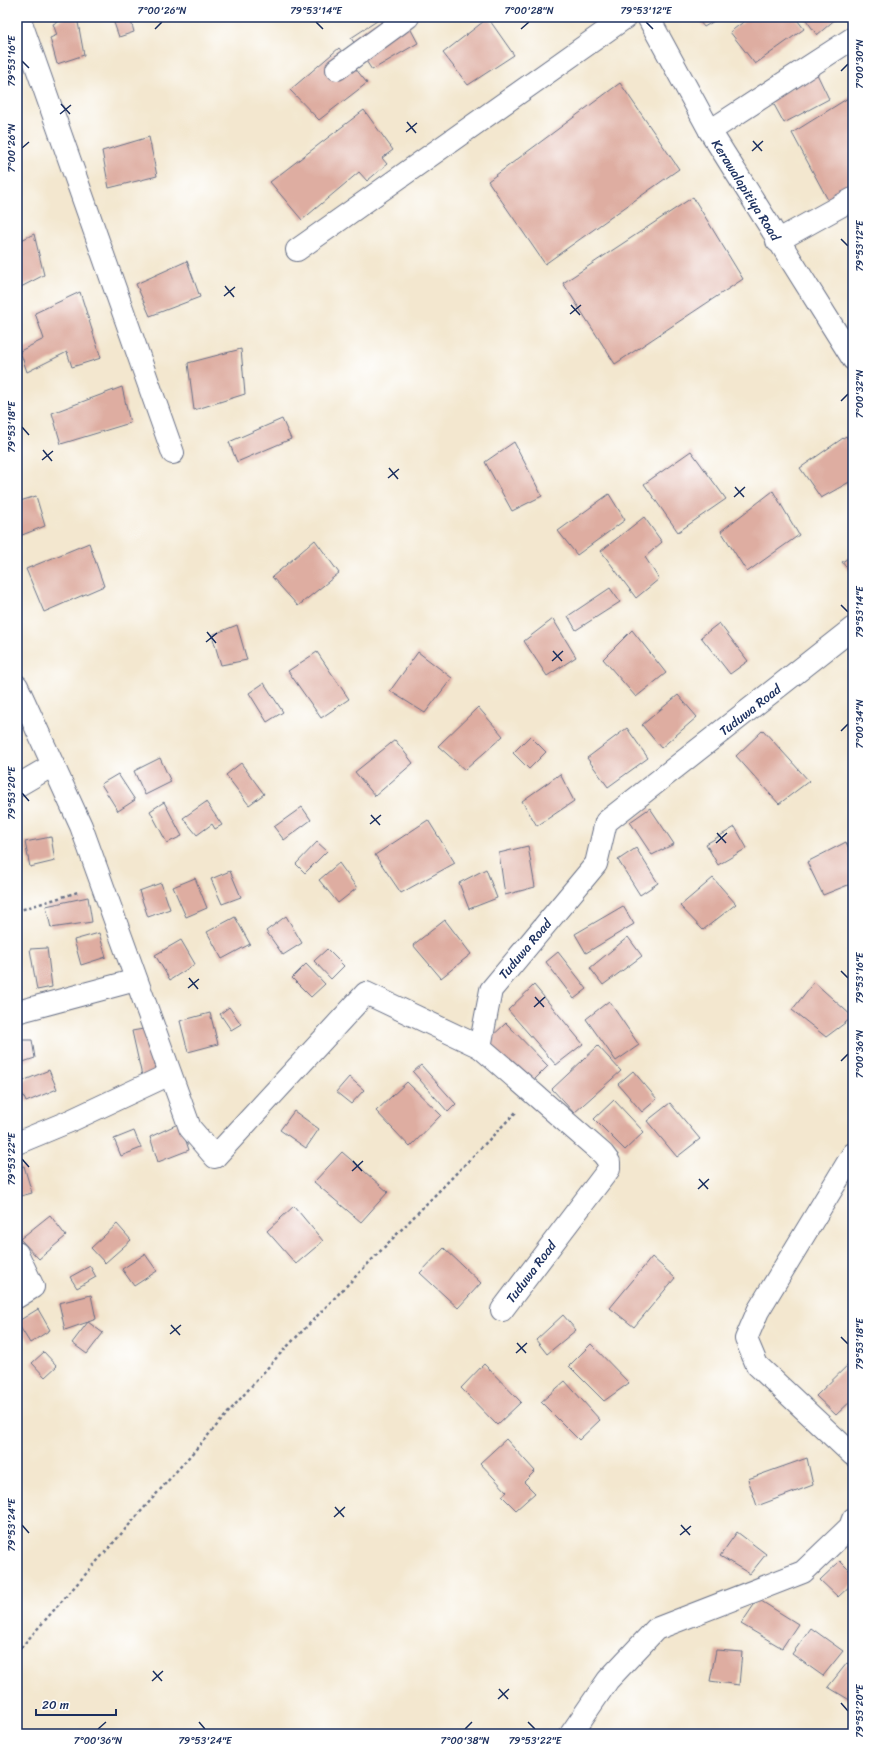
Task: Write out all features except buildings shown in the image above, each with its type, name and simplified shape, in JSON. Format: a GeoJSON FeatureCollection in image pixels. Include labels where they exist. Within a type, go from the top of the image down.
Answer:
{"type":"FeatureCollection","features":[{"type":"Feature","properties":{"kind":"street"},"geometry":{"type":"LineString","coordinates":[[19,17],[173,453]]}},
{"type":"Feature","properties":{"kind":"street"},"geometry":{"type":"LineString","coordinates":[[337,69],[408,17]]}},
{"type":"Feature","properties":{"kind":"street"},"geometry":{"type":"LineString","coordinates":[[297,250],[626,17]]}},
{"type":"Feature","properties":{"kind":"street","name":"Kerawalapitiya Road"},"geometry":{"type":"LineString","coordinates":[[651,18],[710,130],[777,241],[853,358]]}},
{"type":"Feature","properties":{"kind":"street"},"geometry":{"type":"LineString","coordinates":[[710,130],[853,38]]}},
{"type":"Feature","properties":{"kind":"street"},"geometry":{"type":"LineString","coordinates":[[777,241],[853,200]]}},
{"type":"Feature","properties":{"kind":"street","name":"Tuduwa Road"},"geometry":{"type":"LineString","coordinates":[[502,1310],[609,1169],[609,1162],[604,1154],[480,1047],[491,990],[596,864],[606,822],[853,628]]}},
{"type":"Feature","properties":{"kind":"street"},"geometry":{"type":"LineString","coordinates":[[17,686],[81,826],[190,1128],[215,1157],[366,993],[480,1047]]}},
{"type":"Feature","properties":{"kind":"street"},"geometry":{"type":"LineString","coordinates":[[17,786],[53,765]]}},
{"type":"Feature","properties":{"kind":"street"},"geometry":{"type":"LineString","coordinates":[[17,1012],[136,980]]}},
{"type":"Feature","properties":{"kind":"street"},"geometry":{"type":"LineString","coordinates":[[17,1143],[70,1121],[170,1074]]}},
{"type":"Feature","properties":{"kind":"street"},"geometry":{"type":"LineString","coordinates":[[853,1154],[758,1311],[746,1339],[757,1365],[853,1455]]}},
{"type":"Feature","properties":{"kind":"street"},"geometry":{"type":"LineString","coordinates":[[17,1253],[33,1287],[17,1297]]}},
{"type":"Feature","properties":{"kind":"street"},"geometry":{"type":"LineString","coordinates":[[571,1734],[608,1680],[656,1629],[803,1572],[850,1527],[853,1519]]}},
{"type":"Feature","properties":{"kind":"path"},"geometry":{"type":"LineString","coordinates":[[17,911],[101,884]]}},
{"type":"Feature","properties":{"kind":"path"},"geometry":{"type":"LineString","coordinates":[[17,1652],[278,1356],[534,1094]]}}]}
